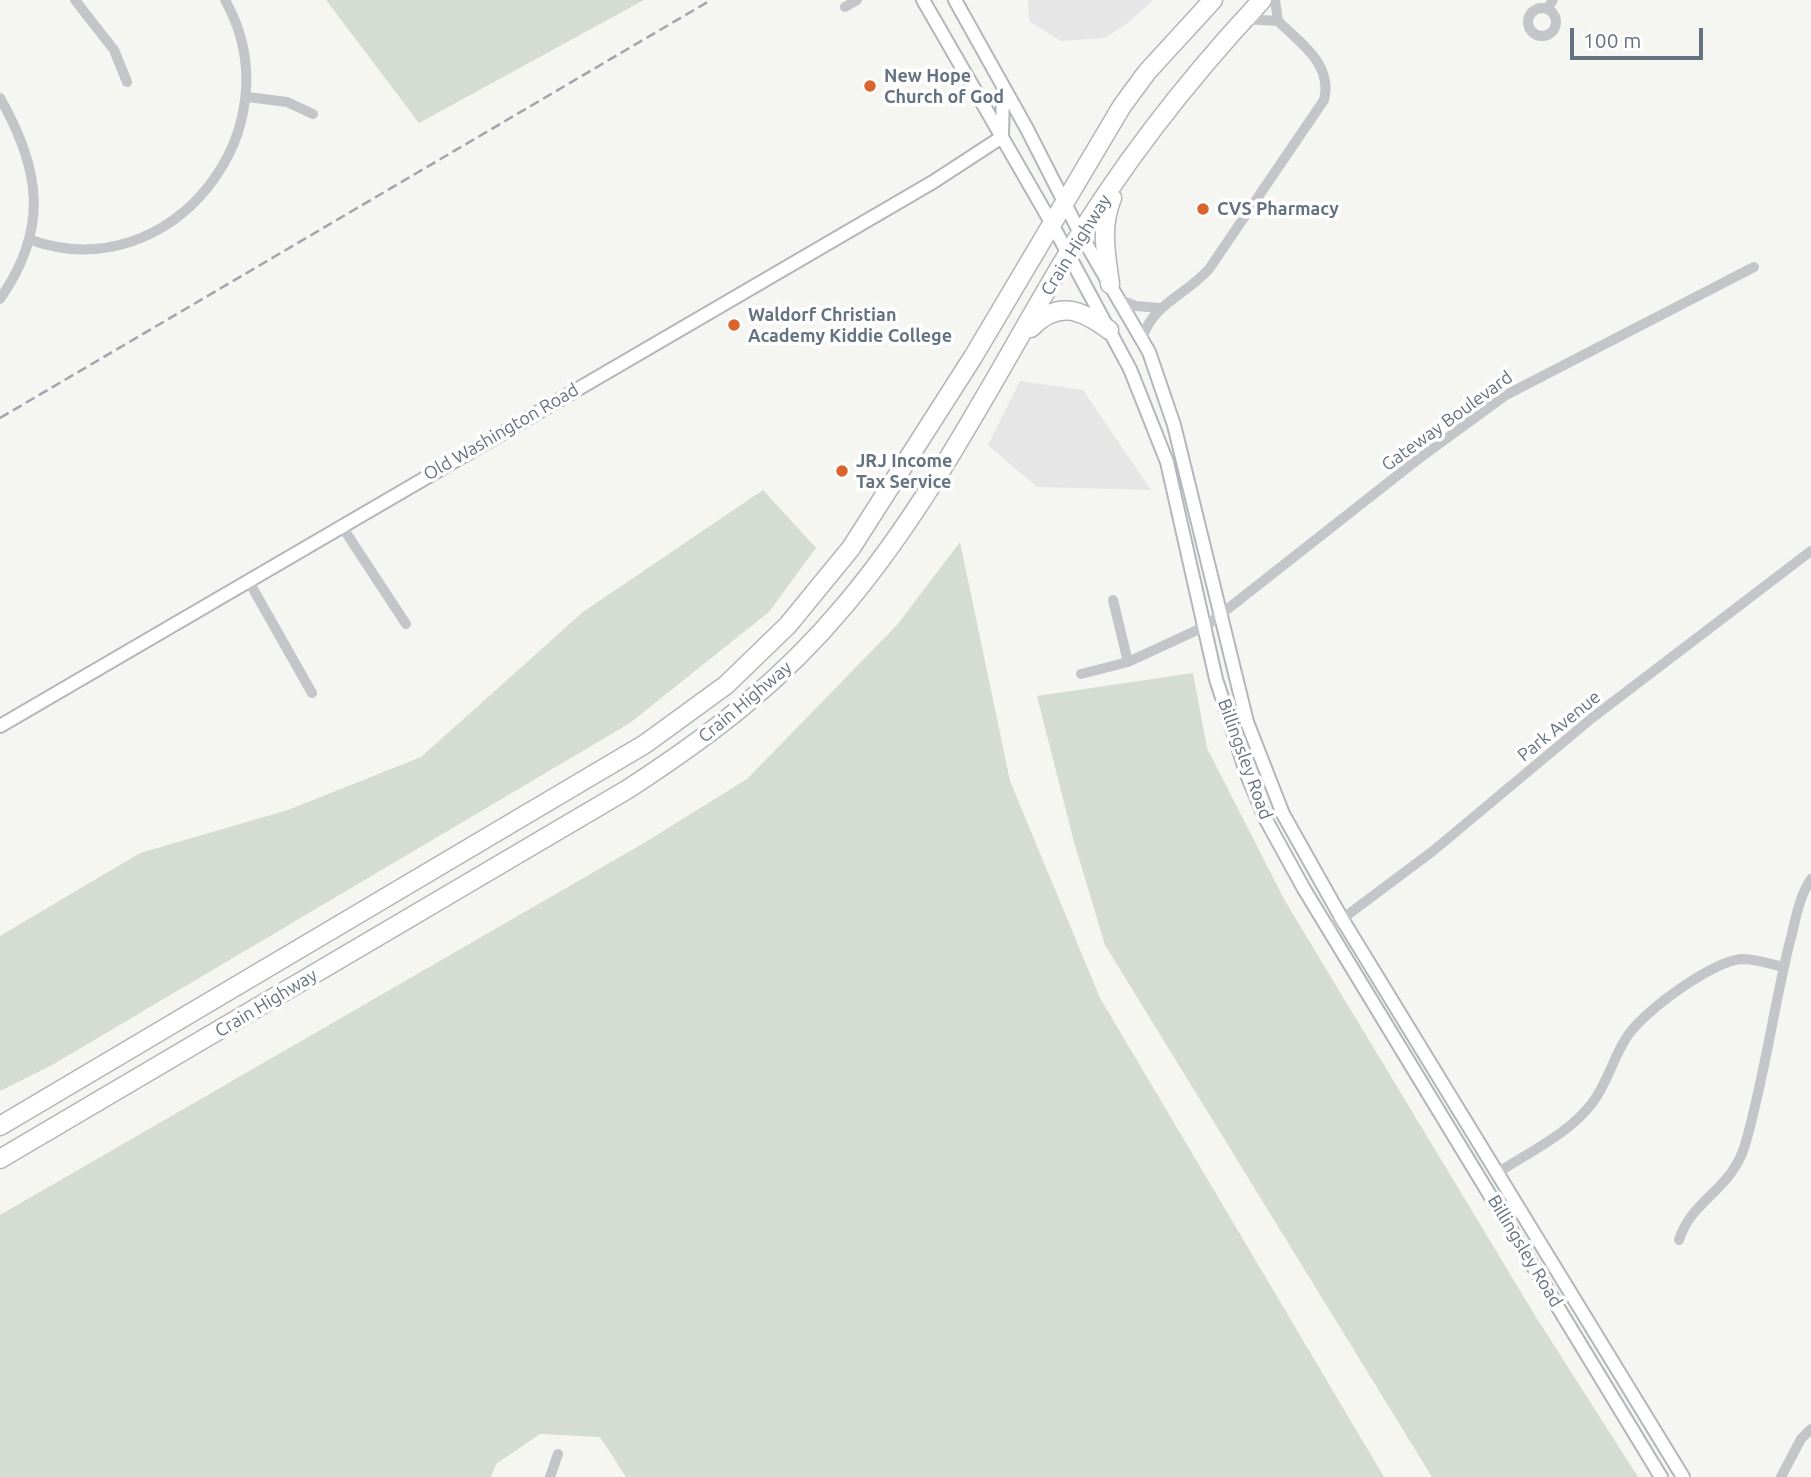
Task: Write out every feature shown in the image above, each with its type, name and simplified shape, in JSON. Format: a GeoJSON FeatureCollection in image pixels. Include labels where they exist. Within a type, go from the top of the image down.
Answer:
{"type":"FeatureCollection","features":[{"type":"Feature","properties":{"kind":"highway","name":"Crain Highway"},"geometry":{"type":"LineString","coordinates":[[0,1126],[645,744],[726,685],[788,625],[851,548],[904,468],[1122,106],[1147,72],[1213,0]]}},
{"type":"Feature","properties":{"kind":"highway","name":"Crain Highway"},"geometry":{"type":"LineString","coordinates":[[0,1159],[628,789],[745,708],[804,651],[866,579],[932,481],[1068,254],[1122,172],[1177,98],[1262,0]]}},
{"type":"Feature","properties":{"kind":"highway"},"geometry":{"type":"LineString","coordinates":[[1115,292],[1104,224],[1122,172]]}},
{"type":"Feature","properties":{"kind":"highway"},"geometry":{"type":"LineString","coordinates":[[1016,343],[1045,314],[1058,309],[1080,311],[1109,330]]}},
{"type":"Feature","properties":{"kind":"highway"},"geometry":{"type":"LineString","coordinates":[[131,1047],[142,1076]]}},
{"type":"Feature","properties":{"kind":"main road","name":"Billingsley Road"},"geometry":{"type":"LineString","coordinates":[[923,0],[1052,224],[1130,369],[1167,463],[1216,679],[1255,797],[1304,889],[1661,1477]]}},
{"type":"Feature","properties":{"kind":"main road","name":"Billingsley Road"},"geometry":{"type":"LineString","coordinates":[[955,0],[1066,202],[1081,235],[1142,339],[1174,425],[1219,618],[1261,765],[1283,814],[1342,919],[1683,1477]]}},
{"type":"Feature","properties":{"kind":"main road"},"geometry":{"type":"LineString","coordinates":[[1001,82],[1004,105],[1002,136]]}},
{"type":"Feature","properties":{"kind":"main road","name":"Old Washington Road"},"geometry":{"type":"LineString","coordinates":[[0,726],[933,182],[1002,136]]}},
{"type":"Feature","properties":{"kind":"street"},"geometry":{"type":"LineString","coordinates":[[75,0],[114,50],[127,82]]}},
{"type":"Feature","properties":{"kind":"street"},"geometry":{"type":"LineString","coordinates":[[31,240],[66,248],[94,249],[132,240],[162,226],[191,204],[216,176],[235,143],[248,97],[245,55],[225,0]]}},
{"type":"Feature","properties":{"kind":"street"},"geometry":{"type":"LineString","coordinates":[[845,7],[857,0]]}},
{"type":"Feature","properties":{"kind":"street"},"geometry":{"type":"LineString","coordinates":[[1142,339],[1147,322],[1159,308],[1187,290],[1209,269],[1324,100],[1326,79],[1323,67],[1278,21],[1275,0]]}},
{"type":"Feature","properties":{"kind":"street"},"geometry":{"type":"LineString","coordinates":[[1244,20],[1254,18],[1278,21]]}},
{"type":"Feature","properties":{"kind":"street"},"geometry":{"type":"LineString","coordinates":[[248,97],[287,102],[313,114]]}},
{"type":"Feature","properties":{"kind":"street"},"geometry":{"type":"LineString","coordinates":[[0,98],[24,142],[35,196],[31,240],[0,299]]}},
{"type":"Feature","properties":{"kind":"street","name":"Gateway Boulevard"},"geometry":{"type":"LineString","coordinates":[[1081,674],[1128,662],[1206,626],[1417,460],[1506,395],[1754,267]]}},
{"type":"Feature","properties":{"kind":"street"},"geometry":{"type":"LineString","coordinates":[[1115,292],[1144,308],[1159,308]]}},
{"type":"Feature","properties":{"kind":"street"},"geometry":{"type":"LineString","coordinates":[[341,526],[406,624]]}},
{"type":"Feature","properties":{"kind":"street","name":"Park Avenue"},"geometry":{"type":"LineString","coordinates":[[1330,928],[1433,851],[1592,718],[1811,551]]}},
{"type":"Feature","properties":{"kind":"street"},"geometry":{"type":"LineString","coordinates":[[248,580],[312,693]]}},
{"type":"Feature","properties":{"kind":"street"},"geometry":{"type":"LineString","coordinates":[[1113,600],[1128,662]]}},
{"type":"Feature","properties":{"kind":"street"},"geometry":{"type":"LineString","coordinates":[[1679,1240],[1693,1212],[1724,1185],[1741,1156],[1802,896],[1811,880]]}},
{"type":"Feature","properties":{"kind":"street"},"geometry":{"type":"LineString","coordinates":[[1499,1172],[1577,1119],[1593,1102],[1632,1030],[1706,971],[1741,959],[1784,967]]}},
{"type":"Feature","properties":{"kind":"street"},"geometry":{"type":"LineString","coordinates":[[1781,1477],[1801,1439],[1811,1429]]}},
{"type":"Feature","properties":{"kind":"street"},"geometry":{"type":"LineString","coordinates":[[550,1477],[558,1454]]}},
{"type":"Feature","properties":{"kind":"shaded area"},"geometry":{"type":"Polygon","coordinates":[[[326,0],[644,0],[419,123],[326,0]]]}},
{"type":"Feature","properties":{"kind":"shaded area"},"geometry":{"type":"Polygon","coordinates":[[[1028,0],[1153,0],[1129,22],[1105,38],[1061,41],[1029,21],[1028,0]]]}},
{"type":"Feature","properties":{"kind":"shaded area"},"geometry":{"type":"Polygon","coordinates":[[[1020,381],[1083,390],[1151,490],[1037,487],[988,445],[1020,381]]]}},
{"type":"Feature","properties":{"kind":"shaded area"},"geometry":{"type":"Polygon","coordinates":[[[763,490],[816,548],[769,612],[630,723],[52,1065],[0,1091],[0,936],[140,853],[288,810],[421,757],[583,612],[763,490]]]}},
{"type":"Feature","properties":{"kind":"shaded area"},"geometry":{"type":"Polygon","coordinates":[[[960,542],[1010,781],[1100,998],[1384,1477],[626,1477],[600,1437],[540,1434],[496,1464],[491,1477],[0,1477],[0,1215],[644,843],[747,779],[897,625],[960,542]]]}},
{"type":"Feature","properties":{"kind":"shaded area"},"geometry":{"type":"Polygon","coordinates":[[[1193,673],[1207,748],[1285,901],[1536,1317],[1638,1477],[1432,1477],[1105,945],[1074,842],[1037,696],[1193,673]]]}},
{"type":"Feature","properties":{"kind":"railway"},"geometry":{"type":"LineString","coordinates":[[0,418],[711,0]]}},
{"type":"Feature","properties":{"kind":"place","name":"New Hope Church of God"},"geometry":{"type":"Point","coordinates":[870,86]}},
{"type":"Feature","properties":{"kind":"place","name":"CVS Pharmacy"},"geometry":{"type":"Point","coordinates":[1203,209]}},
{"type":"Feature","properties":{"kind":"place","name":"Waldorf Christian Academy Kiddie College"},"geometry":{"type":"Point","coordinates":[734,325]}},
{"type":"Feature","properties":{"kind":"place","name":"JRJ Income Tax Service"},"geometry":{"type":"Point","coordinates":[842,471]}}]}
